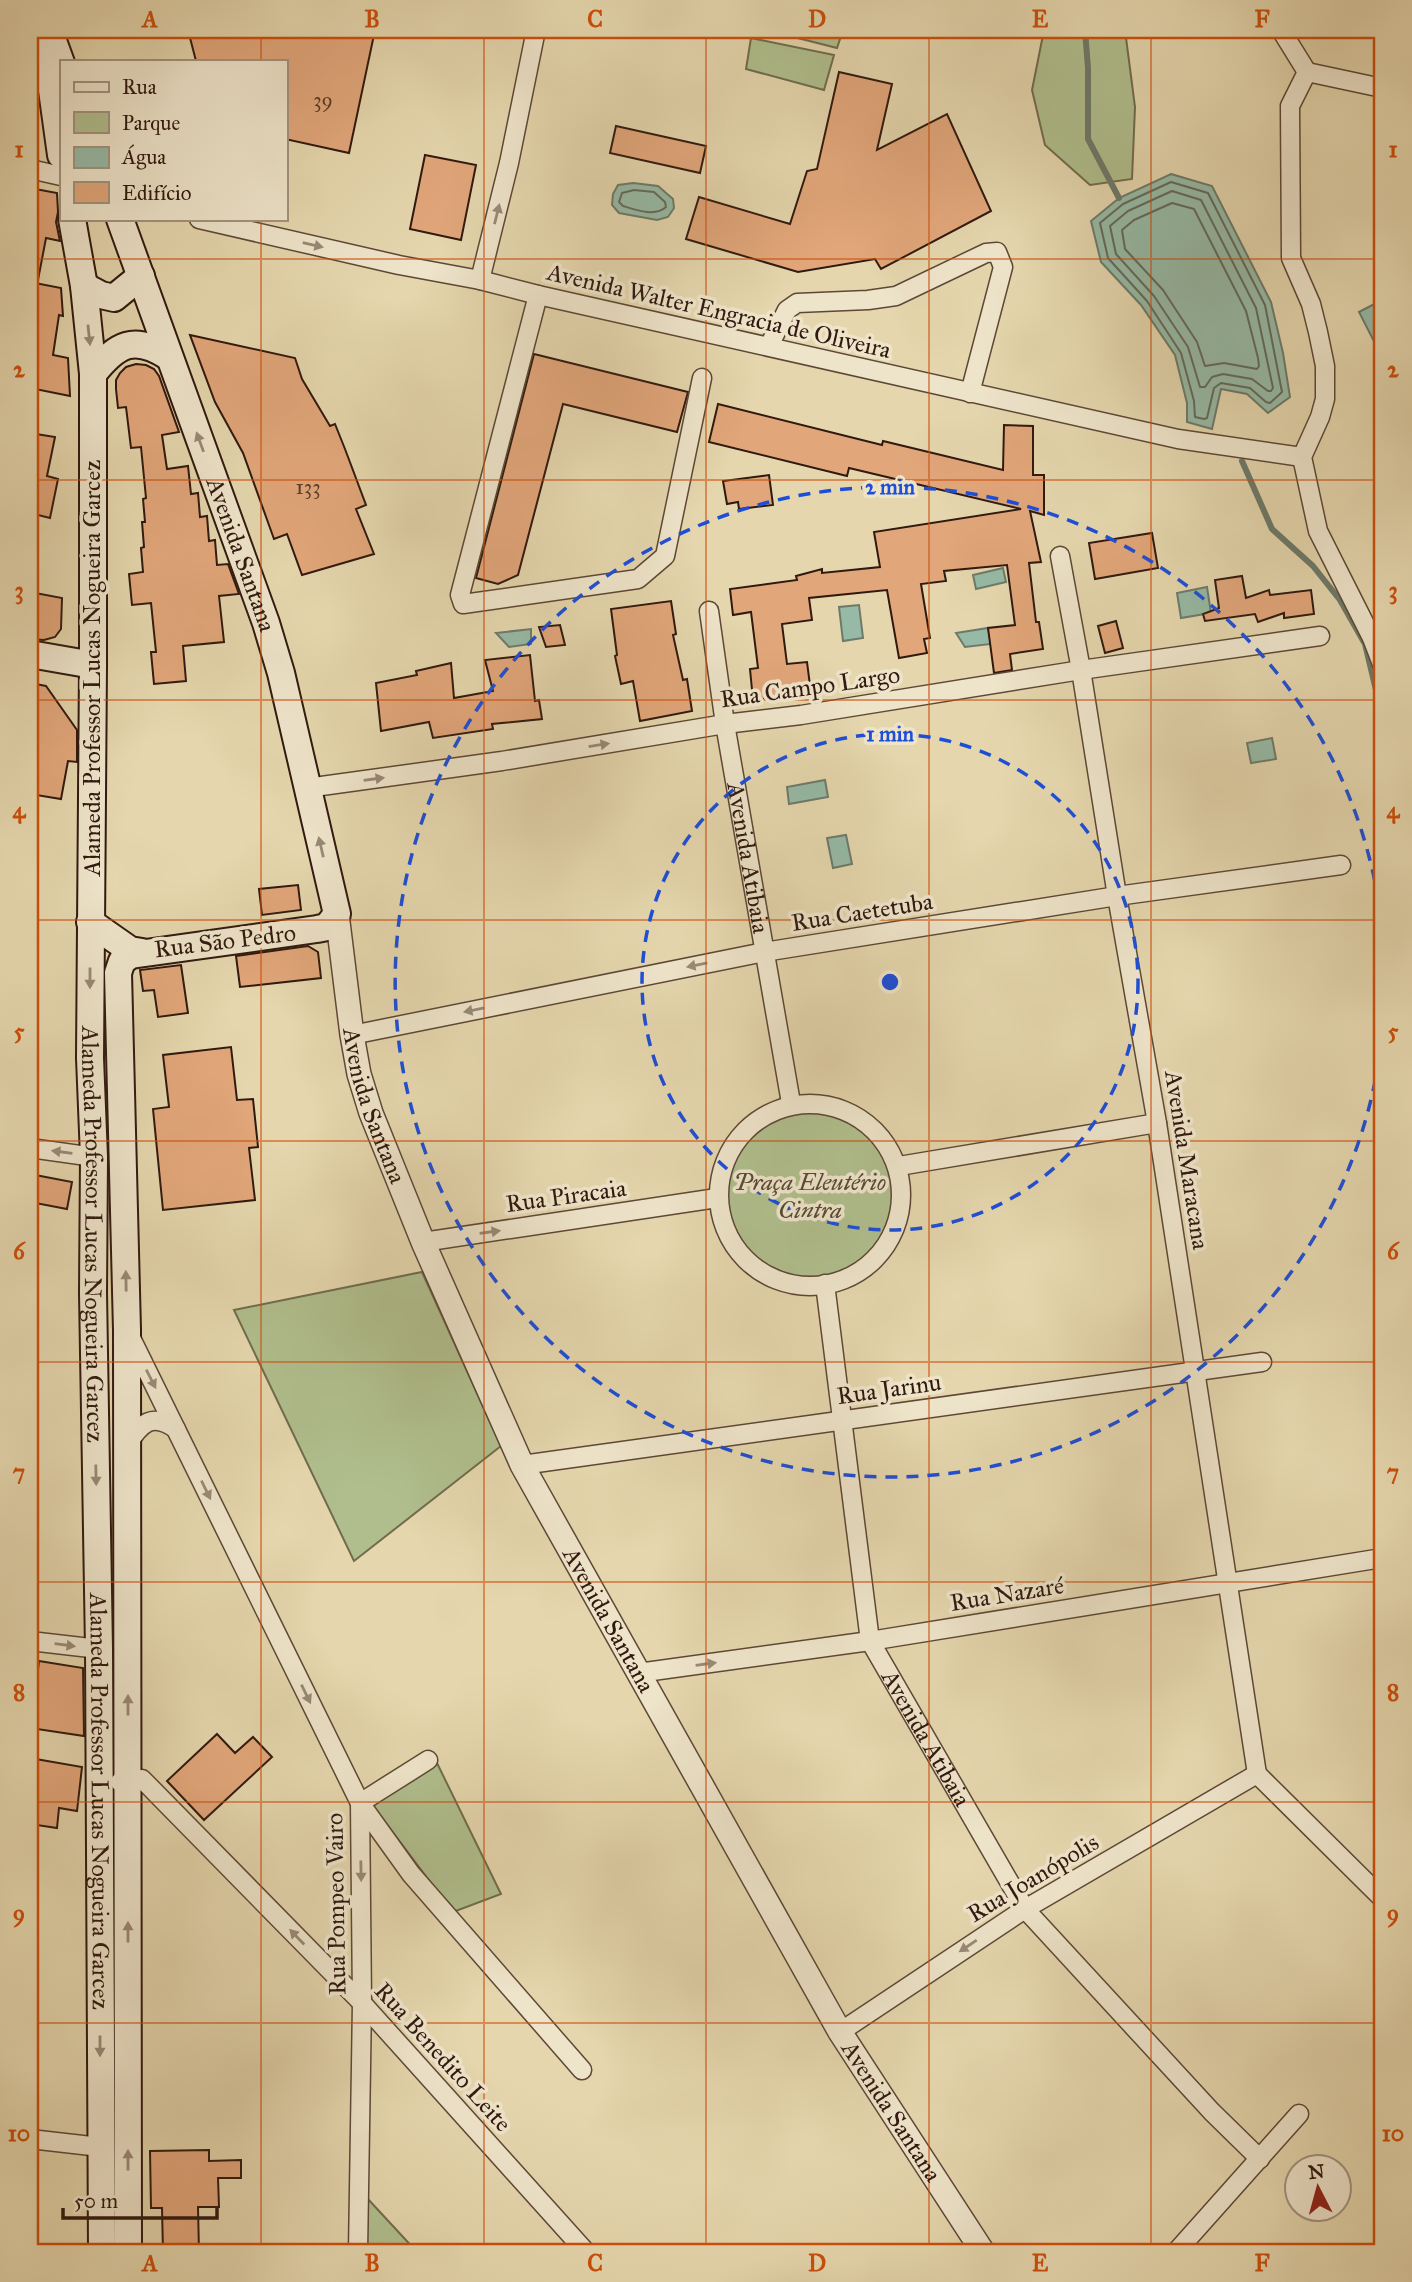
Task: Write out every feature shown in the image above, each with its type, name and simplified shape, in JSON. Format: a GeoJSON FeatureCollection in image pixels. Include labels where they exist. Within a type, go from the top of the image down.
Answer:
{"type":"FeatureCollection","features":[{"type":"Feature","properties":{"kind":"main road"},"geometry":{"type":"LineString","coordinates":[[49,30],[60,60]]}},
{"type":"Feature","properties":{"kind":"main road"},"geometry":{"type":"LineString","coordinates":[[30,33],[52,90],[60,148]]}},
{"type":"Feature","properties":{"kind":"main road","name":"Alameda Professor Lucas Nogueira Garcez"},"geometry":{"type":"LineString","coordinates":[[72,220],[84,286],[93,374],[90,1058],[94,1157],[93,1293],[99,1649],[102,2252]]}},
{"type":"Feature","properties":{"kind":"main road","name":"Avenida Santana"},"geometry":{"type":"LineString","coordinates":[[120,220],[266,623],[281,673],[307,788],[327,921]]}},
{"type":"Feature","properties":{"kind":"main road"},"geometry":{"type":"LineString","coordinates":[[84,286],[114,298],[141,276]]}},
{"type":"Feature","properties":{"kind":"main road"},"geometry":{"type":"LineString","coordinates":[[93,374],[116,349],[131,345],[142,344],[169,357]]}},
{"type":"Feature","properties":{"kind":"main road"},"geometry":{"type":"LineString","coordinates":[[30,653],[93,665]]}},
{"type":"Feature","properties":{"kind":"main road","name":"Rua São Pedro"},"geometry":{"type":"LineString","coordinates":[[118,973],[122,961],[142,952],[327,921]]}},
{"type":"Feature","properties":{"kind":"main road"},"geometry":{"type":"LineString","coordinates":[[90,922],[130,950],[142,952]]}},
{"type":"Feature","properties":{"kind":"main road","name":"Alameda Professor Lucas Nogueira Garcez"},"geometry":{"type":"LineString","coordinates":[[118,973],[127,1330],[129,1754],[135,1780],[128,2252]]}},
{"type":"Feature","properties":{"kind":"main road"},"geometry":{"type":"LineString","coordinates":[[93,1293],[127,1330]]}},
{"type":"Feature","properties":{"kind":"street"},"geometry":{"type":"LineString","coordinates":[[480,280],[509,163],[536,30]]}},
{"type":"Feature","properties":{"kind":"street"},"geometry":{"type":"LineString","coordinates":[[1281,30],[1307,72],[1382,88]]}},
{"type":"Feature","properties":{"kind":"street"},"geometry":{"type":"LineString","coordinates":[[1307,72],[1290,106],[1292,258],[1311,304],[1318,332],[1325,366],[1325,399],[1320,417],[1301,457],[1318,531],[1372,638],[1382,664]]}},
{"type":"Feature","properties":{"kind":"street"},"geometry":{"type":"LineString","coordinates":[[30,169],[60,176]]}},
{"type":"Feature","properties":{"kind":"street","name":"Avenida Walter Engracia de Oliveira"},"geometry":{"type":"LineString","coordinates":[[203,220],[399,265],[480,280],[1178,439],[1301,457]]}},
{"type":"Feature","properties":{"kind":"street"},"geometry":{"type":"LineString","coordinates":[[769,346],[787,310],[797,303],[896,296],[986,253],[997,252],[1003,267],[970,393]]}},
{"type":"Feature","properties":{"kind":"street"},"geometry":{"type":"LineString","coordinates":[[538,295],[460,595],[463,604],[638,579],[665,556],[702,378]]}},
{"type":"Feature","properties":{"kind":"street","name":"Avenida Maracana"},"geometry":{"type":"LineString","coordinates":[[1060,556],[1157,1123],[1257,1774]]}},
{"type":"Feature","properties":{"kind":"street","name":"Avenida Atibaia"},"geometry":{"type":"LineString","coordinates":[[709,611],[725,724],[791,1103]]}},
{"type":"Feature","properties":{"kind":"street","name":"Rua Campo Largo"},"geometry":{"type":"LineString","coordinates":[[307,788],[502,761],[725,724],[801,715],[1081,670],[1320,636]]}},
{"type":"Feature","properties":{"kind":"street","name":"Rua Caetetuba"},"geometry":{"type":"LineString","coordinates":[[352,1035],[764,952],[1117,896],[1341,865]]}},
{"type":"Feature","properties":{"kind":"street","name":"Avenida Santana"},"geometry":{"type":"LineString","coordinates":[[327,921],[327,930],[334,934],[340,943],[359,1074],[371,1113],[423,1242],[522,1465],[840,2032],[983,2252]]}},
{"type":"Feature","properties":{"kind":"street"},"geometry":{"type":"LineString","coordinates":[[791,1103],[825,1105],[852,1114],[875,1131],[899,1166],[901,1209],[892,1236],[875,1259],[852,1276],[825,1284],[796,1285],[769,1276],[746,1259],[729,1236],[717,1198],[729,1154],[746,1131],[769,1114],[791,1103]]}},
{"type":"Feature","properties":{"kind":"street"},"geometry":{"type":"LineString","coordinates":[[899,1166],[1157,1123]]}},
{"type":"Feature","properties":{"kind":"street"},"geometry":{"type":"LineString","coordinates":[[30,1148],[94,1157]]}},
{"type":"Feature","properties":{"kind":"street","name":"Rua Piracaia"},"geometry":{"type":"LineString","coordinates":[[423,1242],[717,1198]]}},
{"type":"Feature","properties":{"kind":"street","name":"Avenida Atibaia"},"geometry":{"type":"LineString","coordinates":[[825,1284],[870,1641],[1025,1909],[1212,2112],[1260,2159]]}},
{"type":"Feature","properties":{"kind":"street","name":"Rua Pompeo Vairo"},"geometry":{"type":"LineString","coordinates":[[127,1330],[360,1803],[362,2003],[358,2252]]}},
{"type":"Feature","properties":{"kind":"street","name":"Rua Jarinu"},"geometry":{"type":"LineString","coordinates":[[522,1465],[1262,1362]]}},
{"type":"Feature","properties":{"kind":"street"},"geometry":{"type":"LineString","coordinates":[[127,1445],[142,1425],[153,1420],[164,1420],[176,1429]]}},
{"type":"Feature","properties":{"kind":"street","name":"Rua Nazaré"},"geometry":{"type":"LineString","coordinates":[[638,1673],[870,1641],[1382,1558]]}},
{"type":"Feature","properties":{"kind":"street"},"geometry":{"type":"LineString","coordinates":[[30,1641],[99,1649]]}},
{"type":"Feature","properties":{"kind":"street"},"geometry":{"type":"LineString","coordinates":[[428,1760],[360,1803],[411,1874],[582,2070]]}},
{"type":"Feature","properties":{"kind":"street"},"geometry":{"type":"LineString","coordinates":[[1257,1774],[1382,1898]]}},
{"type":"Feature","properties":{"kind":"street","name":"Rua Joanópolis"},"geometry":{"type":"LineString","coordinates":[[840,2032],[1025,1909],[1257,1774]]}},
{"type":"Feature","properties":{"kind":"street"},"geometry":{"type":"LineString","coordinates":[[98,1781],[135,1780]]}},
{"type":"Feature","properties":{"kind":"street","name":"Rua Benedito Leite"},"geometry":{"type":"LineString","coordinates":[[135,1780],[362,2003],[586,2252]]}},
{"type":"Feature","properties":{"kind":"street"},"geometry":{"type":"LineString","coordinates":[[1176,2252],[1299,2114]]}},
{"type":"Feature","properties":{"kind":"street"},"geometry":{"type":"LineString","coordinates":[[30,2139],[100,2147]]}},
{"type":"Feature","properties":{"kind":"green space"},"geometry":{"type":"Polygon","coordinates":[[[766,30],[843,30],[837,48],[766,30]]]}},
{"type":"Feature","properties":{"kind":"green space"},"geometry":{"type":"Polygon","coordinates":[[[1044,30],[1125,30],[1135,107],[1132,179],[1090,185],[1045,145],[1032,90],[1044,30]]]}},
{"type":"Feature","properties":{"kind":"green space"},"geometry":{"type":"Polygon","coordinates":[[[751,38],[834,55],[824,90],[746,69],[751,38]]]}},
{"type":"Feature","properties":{"kind":"green space","name":"Praça Eleutério Cintra"},"geometry":{"type":"Polygon","coordinates":[[[810,1104],[845,1111],[874,1131],[894,1160],[901,1195],[894,1230],[874,1259],[845,1279],[810,1286],[775,1279],[746,1259],[726,1230],[719,1195],[726,1160],[746,1131],[775,1111],[810,1104]]]}},
{"type":"Feature","properties":{"kind":"green space"},"geometry":{"type":"Polygon","coordinates":[[[422,1272],[501,1446],[354,1561],[234,1310],[422,1272]]]}},
{"type":"Feature","properties":{"kind":"green space"},"geometry":{"type":"Polygon","coordinates":[[[436,1761],[501,1894],[453,1912],[373,1806],[436,1761]]]}},
{"type":"Feature","properties":{"kind":"green space"},"geometry":{"type":"Polygon","coordinates":[[[367,2198],[417,2252],[367,2252],[367,2198]]]}},
{"type":"Feature","properties":{"kind":"water"},"geometry":{"type":"Polygon","coordinates":[[[1171,174],[1212,186],[1271,302],[1283,353],[1290,397],[1268,413],[1247,394],[1221,389],[1212,429],[1187,422],[1187,403],[1175,355],[1141,305],[1101,262],[1091,221],[1119,198],[1171,174]]]}},
{"type":"Feature","properties":{"kind":"water"},"geometry":{"type":"Polygon","coordinates":[[[633,183],[658,186],[673,199],[674,208],[668,217],[657,220],[619,213],[612,205],[613,194],[618,185],[633,183]]]}},
{"type":"Feature","properties":{"kind":"water"},"geometry":{"type":"Polygon","coordinates":[[[1382,300],[1382,357],[1359,312],[1382,300]]]}},
{"type":"Feature","properties":{"kind":"water"},"geometry":{"type":"Polygon","coordinates":[[[1003,568],[1006,582],[976,589],[973,575],[1003,568]]]}},
{"type":"Feature","properties":{"kind":"water"},"geometry":{"type":"Polygon","coordinates":[[[1207,587],[1211,613],[1181,618],[1177,593],[1207,587]]]}},
{"type":"Feature","properties":{"kind":"water"},"geometry":{"type":"Polygon","coordinates":[[[859,605],[863,638],[843,641],[839,607],[859,605]]]}},
{"type":"Feature","properties":{"kind":"water"},"geometry":{"type":"Polygon","coordinates":[[[988,628],[991,644],[965,647],[956,633],[988,628]]]}},
{"type":"Feature","properties":{"kind":"water"},"geometry":{"type":"Polygon","coordinates":[[[531,629],[531,644],[509,647],[496,633],[531,629]]]}},
{"type":"Feature","properties":{"kind":"water"},"geometry":{"type":"Polygon","coordinates":[[[1272,738],[1276,759],[1251,763],[1247,743],[1272,738]]]}},
{"type":"Feature","properties":{"kind":"water"},"geometry":{"type":"Polygon","coordinates":[[[825,780],[828,797],[789,804],[787,787],[825,780]]]}},
{"type":"Feature","properties":{"kind":"water"},"geometry":{"type":"Polygon","coordinates":[[[846,835],[852,864],[833,868],[827,838],[846,835]]]}},
{"type":"Feature","properties":{"kind":"building"},"geometry":{"type":"Polygon","coordinates":[[[188,30],[375,30],[349,153],[287,139],[287,60],[196,60],[188,30]]]}},
{"type":"Feature","properties":{"kind":"building"},"geometry":{"type":"Polygon","coordinates":[[[839,72],[892,84],[877,150],[947,114],[991,211],[881,269],[875,259],[798,272],[686,239],[699,197],[790,224],[807,171],[817,169],[839,72]]]}},
{"type":"Feature","properties":{"kind":"building"},"geometry":{"type":"Polygon","coordinates":[[[616,126],[706,146],[700,173],[610,153],[616,126]]]}},
{"type":"Feature","properties":{"kind":"building"},"geometry":{"type":"Polygon","coordinates":[[[425,155],[476,165],[461,240],[410,229],[425,155]]]}},
{"type":"Feature","properties":{"kind":"building"},"geometry":{"type":"Polygon","coordinates":[[[30,188],[57,193],[56,222],[60,241],[46,238],[38,280],[30,279],[30,188]]]}},
{"type":"Feature","properties":{"kind":"building"},"geometry":{"type":"Polygon","coordinates":[[[30,282],[61,288],[63,316],[59,315],[53,355],[68,358],[70,396],[30,388],[30,282]]]}},
{"type":"Feature","properties":{"kind":"building"},"geometry":{"type":"Polygon","coordinates":[[[190,335],[295,358],[302,379],[330,426],[335,424],[366,505],[356,509],[374,554],[302,575],[287,534],[274,539],[243,453],[215,402],[190,335]]]}},
{"type":"Feature","properties":{"kind":"building"},"geometry":{"type":"Polygon","coordinates":[[[534,354],[688,392],[677,432],[563,404],[518,575],[498,584],[476,578],[534,354]]]}},
{"type":"Feature","properties":{"kind":"building"},"geometry":{"type":"Polygon","coordinates":[[[136,364],[154,369],[159,376],[179,432],[162,435],[167,469],[188,466],[191,494],[198,493],[200,517],[207,516],[209,541],[215,540],[217,565],[228,564],[239,594],[219,596],[224,642],[183,646],[186,681],[154,684],[151,652],[156,652],[151,603],[132,605],[129,574],[143,572],[142,522],[145,522],[143,499],[146,498],[141,447],[131,448],[126,407],[118,408],[116,380],[126,367],[136,364]]]}},
{"type":"Feature","properties":{"kind":"building"},"geometry":{"type":"Polygon","coordinates":[[[718,404],[882,445],[883,441],[1003,470],[1004,425],[1033,426],[1033,475],[1044,475],[1044,515],[1030,511],[1041,562],[1029,563],[1036,622],[1039,622],[1043,649],[1010,654],[1012,670],[994,673],[988,628],[1015,625],[1007,565],[944,571],[946,581],[921,584],[930,638],[924,639],[927,653],[899,658],[887,590],[809,598],[812,620],[782,624],[787,664],[807,662],[811,693],[753,700],[750,669],[758,668],[751,612],[733,615],[730,589],[797,580],[796,576],[822,569],[822,573],[880,567],[874,532],[1021,509],[849,468],[847,476],[709,442],[718,404]]]}},
{"type":"Feature","properties":{"kind":"building"},"geometry":{"type":"Polygon","coordinates":[[[30,433],[55,437],[47,476],[58,479],[50,518],[30,513],[30,433]]]}},
{"type":"Feature","properties":{"kind":"building"},"geometry":{"type":"Polygon","coordinates":[[[769,475],[773,505],[739,509],[738,502],[727,504],[723,481],[769,475]]]}},
{"type":"Feature","properties":{"kind":"building"},"geometry":{"type":"Polygon","coordinates":[[[1152,533],[1158,568],[1095,579],[1089,543],[1152,533]]]}},
{"type":"Feature","properties":{"kind":"building"},"geometry":{"type":"Polygon","coordinates":[[[1242,576],[1246,598],[1269,590],[1270,595],[1311,590],[1314,614],[1284,618],[1284,613],[1258,622],[1255,614],[1205,621],[1203,614],[1219,608],[1215,580],[1242,576]]]}},
{"type":"Feature","properties":{"kind":"building"},"geometry":{"type":"Polygon","coordinates":[[[30,592],[62,598],[61,629],[55,637],[44,640],[30,639],[30,592]]]}},
{"type":"Feature","properties":{"kind":"building"},"geometry":{"type":"Polygon","coordinates":[[[671,601],[676,634],[673,635],[683,680],[687,679],[692,711],[640,721],[633,681],[621,684],[615,656],[611,609],[671,601]]]}},
{"type":"Feature","properties":{"kind":"building"},"geometry":{"type":"Polygon","coordinates":[[[1116,621],[1123,648],[1105,653],[1098,626],[1116,621]]]}},
{"type":"Feature","properties":{"kind":"building"},"geometry":{"type":"Polygon","coordinates":[[[560,625],[565,645],[546,647],[539,627],[560,625]]]}},
{"type":"Feature","properties":{"kind":"building"},"geometry":{"type":"Polygon","coordinates":[[[530,655],[535,701],[539,700],[542,719],[492,724],[493,729],[433,738],[429,722],[381,731],[376,683],[417,675],[416,671],[451,663],[454,698],[493,691],[485,660],[530,655]]]}},
{"type":"Feature","properties":{"kind":"building"},"geometry":{"type":"Polygon","coordinates":[[[30,683],[46,686],[77,730],[77,762],[68,761],[61,799],[30,794],[30,683]]]}},
{"type":"Feature","properties":{"kind":"building"},"geometry":{"type":"Polygon","coordinates":[[[298,885],[301,910],[262,915],[259,889],[298,885]]]}},
{"type":"Feature","properties":{"kind":"building"},"geometry":{"type":"Polygon","coordinates":[[[308,946],[318,952],[321,978],[240,987],[236,956],[308,946]]]}},
{"type":"Feature","properties":{"kind":"building"},"geometry":{"type":"Polygon","coordinates":[[[181,965],[188,1013],[158,1017],[154,990],[143,991],[140,970],[181,965]]]}},
{"type":"Feature","properties":{"kind":"building"},"geometry":{"type":"Polygon","coordinates":[[[231,1047],[237,1100],[253,1099],[258,1147],[249,1148],[255,1200],[163,1210],[153,1109],[169,1107],[163,1055],[231,1047]]]}},
{"type":"Feature","properties":{"kind":"building"},"geometry":{"type":"Polygon","coordinates":[[[30,1174],[72,1182],[67,1209],[30,1202],[30,1174]]]}},
{"type":"Feature","properties":{"kind":"building"},"geometry":{"type":"Polygon","coordinates":[[[39,1661],[83,1668],[84,1736],[30,1728],[30,1707],[33,1708],[39,1661]]]}},
{"type":"Feature","properties":{"kind":"building"},"geometry":{"type":"Polygon","coordinates":[[[217,1734],[235,1753],[253,1737],[272,1757],[204,1820],[167,1781],[217,1734]]]}},
{"type":"Feature","properties":{"kind":"building"},"geometry":{"type":"Polygon","coordinates":[[[30,1758],[82,1767],[77,1811],[59,1808],[57,1828],[30,1824],[30,1758]]]}},
{"type":"Feature","properties":{"kind":"building"},"geometry":{"type":"Polygon","coordinates":[[[209,2150],[209,2161],[241,2160],[241,2178],[218,2178],[219,2207],[198,2207],[199,2252],[163,2252],[162,2208],[151,2208],[150,2151],[209,2150]]]}},
{"type":"Feature","properties":{"kind":"waterway"},"geometry":{"type":"LineString","coordinates":[[1085,30],[1088,139],[1119,198]]}},
{"type":"Feature","properties":{"kind":"waterway"},"geometry":{"type":"LineString","coordinates":[[1242,461],[1272,529],[1313,566],[1340,600],[1365,644],[1382,715]]}}]}
